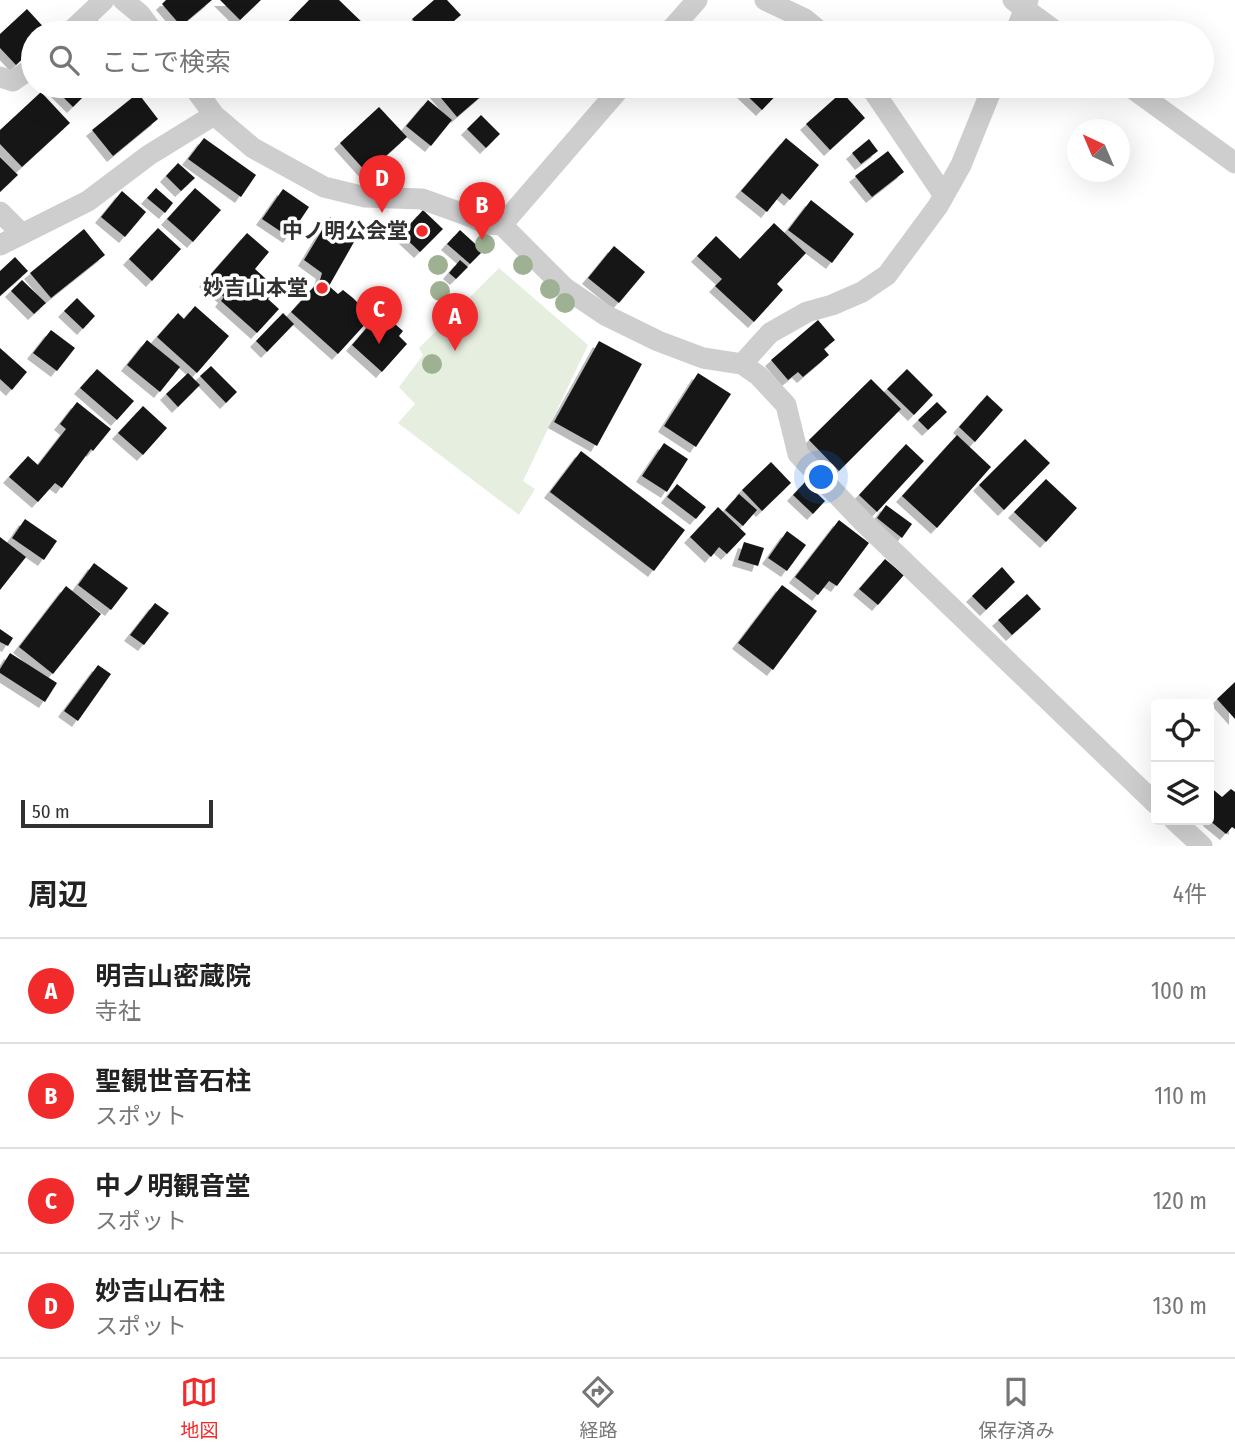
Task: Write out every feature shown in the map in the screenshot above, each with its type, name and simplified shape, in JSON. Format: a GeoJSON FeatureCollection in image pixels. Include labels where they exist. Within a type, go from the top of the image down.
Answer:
{"type":"FeatureCollection","features":[{"type":"Feature","properties":{"kind":"street"},"geometry":{"type":"LineString","coordinates":[[82,21],[104,0]]}},
{"type":"Feature","properties":{"kind":"street"},"geometry":{"type":"LineString","coordinates":[[123,0],[148,7]]}},
{"type":"Feature","properties":{"kind":"street"},"geometry":{"type":"LineString","coordinates":[[678,21],[696,0]]}},
{"type":"Feature","properties":{"kind":"street"},"geometry":{"type":"LineString","coordinates":[[765,0],[807,21]]}},
{"type":"Feature","properties":{"kind":"street"},"geometry":{"type":"LineString","coordinates":[[1018,21],[1022,3],[1044,21]]}},
{"type":"Feature","properties":{"kind":"street"},"geometry":{"type":"LineString","coordinates":[[0,77],[13,81],[21,75]]}},
{"type":"Feature","properties":{"kind":"street"},"geometry":{"type":"LineString","coordinates":[[201,98],[214,115],[253,148],[324,187],[365,197],[422,199],[486,224],[502,225],[565,288],[605,315],[658,341],[703,358],[742,364],[760,376],[786,405],[798,454],[863,522],[1151,799]]}},
{"type":"Feature","properties":{"kind":"street"},"geometry":{"type":"LineString","coordinates":[[502,225],[612,98]]}},
{"type":"Feature","properties":{"kind":"street"},"geometry":{"type":"LineString","coordinates":[[878,98],[943,194]]}},
{"type":"Feature","properties":{"kind":"street"},"geometry":{"type":"LineString","coordinates":[[742,364],[770,333],[807,312],[862,292],[887,275],[938,206],[961,165],[988,98]]}},
{"type":"Feature","properties":{"kind":"street"},"geometry":{"type":"LineString","coordinates":[[1146,98],[1235,163]]}},
{"type":"Feature","properties":{"kind":"street"},"geometry":{"type":"LineString","coordinates":[[0,245],[88,201],[149,155],[214,115]]}},
{"type":"Feature","properties":{"kind":"street"},"geometry":{"type":"LineString","coordinates":[[0,212],[22,234]]}},
{"type":"Feature","properties":{"kind":"street"},"geometry":{"type":"LineString","coordinates":[[1179,825],[1202,846]]}},
{"type":"Feature","properties":{"kind":"green space"},"geometry":{"type":"Polygon","coordinates":[[[499,268],[588,345],[523,481],[535,489],[519,515],[398,423],[415,404],[399,387],[423,355],[419,348],[499,268]]]}},
{"type":"Feature","properties":{"kind":"building"},"geometry":{"type":"Polygon","coordinates":[[[166,0],[212,0],[187,21],[177,21],[162,4],[166,0]]]}},
{"type":"Feature","properties":{"kind":"building"},"geometry":{"type":"Polygon","coordinates":[[[220,0],[261,0],[240,20],[220,0]]]}},
{"type":"Feature","properties":{"kind":"building"},"geometry":{"type":"Polygon","coordinates":[[[309,0],[339,0],[361,21],[289,21],[309,0]]]}},
{"type":"Feature","properties":{"kind":"building"},"geometry":{"type":"Polygon","coordinates":[[[434,0],[447,0],[461,15],[454,21],[412,19],[434,0]]]}},
{"type":"Feature","properties":{"kind":"building"},"geometry":{"type":"Polygon","coordinates":[[[27,9],[38,21],[21,21],[21,60],[16,65],[0,48],[0,34],[27,9]]]}},
{"type":"Feature","properties":{"kind":"building"},"geometry":{"type":"Polygon","coordinates":[[[35,98],[47,98],[70,123],[22,167],[0,144],[0,130],[35,98]]]}},
{"type":"Feature","properties":{"kind":"building"},"geometry":{"type":"Polygon","coordinates":[[[64,98],[82,98],[73,107],[64,98]]]}},
{"type":"Feature","properties":{"kind":"building"},"geometry":{"type":"Polygon","coordinates":[[[132,98],[142,98],[158,119],[113,156],[92,130],[132,98]]]}},
{"type":"Feature","properties":{"kind":"building"},"geometry":{"type":"Polygon","coordinates":[[[441,98],[479,98],[457,117],[441,98]]]}},
{"type":"Feature","properties":{"kind":"building"},"geometry":{"type":"Polygon","coordinates":[[[750,98],[774,98],[762,110],[750,98]]]}},
{"type":"Feature","properties":{"kind":"building"},"geometry":{"type":"Polygon","coordinates":[[[835,98],[847,98],[865,118],[830,150],[806,124],[835,98]]]}},
{"type":"Feature","properties":{"kind":"building"},"geometry":{"type":"Polygon","coordinates":[[[428,100],[452,120],[431,146],[406,126],[428,100]]]}},
{"type":"Feature","properties":{"kind":"building"},"geometry":{"type":"Polygon","coordinates":[[[379,107],[407,137],[367,173],[340,143],[379,107]]]}},
{"type":"Feature","properties":{"kind":"building"},"geometry":{"type":"Polygon","coordinates":[[[481,115],[500,134],[486,148],[467,129],[481,115]]]}},
{"type":"Feature","properties":{"kind":"building"},"geometry":{"type":"Polygon","coordinates":[[[204,138],[256,175],[241,197],[188,159],[204,138]]]}},
{"type":"Feature","properties":{"kind":"building"},"geometry":{"type":"Polygon","coordinates":[[[786,138],[819,165],[790,200],[782,193],[767,212],[741,191],[786,138]]]}},
{"type":"Feature","properties":{"kind":"building"},"geometry":{"type":"Polygon","coordinates":[[[869,139],[878,151],[861,164],[852,153],[869,139]]]}},
{"type":"Feature","properties":{"kind":"building"},"geometry":{"type":"Polygon","coordinates":[[[888,151],[904,172],[872,197],[855,176],[888,151]]]}},
{"type":"Feature","properties":{"kind":"building"},"geometry":{"type":"Polygon","coordinates":[[[0,157],[18,175],[0,192],[0,157]]]}},
{"type":"Feature","properties":{"kind":"building"},"geometry":{"type":"Polygon","coordinates":[[[178,163],[195,178],[181,191],[166,176],[178,163]]]}},
{"type":"Feature","properties":{"kind":"building"},"geometry":{"type":"Polygon","coordinates":[[[156,188],[173,203],[165,213],[147,198],[156,188]]]}},
{"type":"Feature","properties":{"kind":"building"},"geometry":{"type":"Polygon","coordinates":[[[195,188],[221,210],[193,242],[167,219],[195,188]]]}},
{"type":"Feature","properties":{"kind":"building"},"geometry":{"type":"Polygon","coordinates":[[[283,189],[309,207],[289,237],[262,219],[283,189]]]}},
{"type":"Feature","properties":{"kind":"building"},"geometry":{"type":"Polygon","coordinates":[[[122,191],[146,212],[125,237],[101,217],[122,191]]]}},
{"type":"Feature","properties":{"kind":"building"},"geometry":{"type":"Polygon","coordinates":[[[811,200],[854,234],[832,263],[788,230],[811,200]]]}},
{"type":"Feature","properties":{"kind":"building","name":"中ノ明公会堂"},"geometry":{"type":"Polygon","coordinates":[[[423,210],[443,229],[420,252],[401,234],[423,210]]]}},
{"type":"Feature","properties":{"kind":"building","name":"妙吉山本堂"},"geometry":{"type":"Polygon","coordinates":[[[330,217],[358,235],[329,286],[338,294],[343,290],[353,298],[360,305],[356,310],[368,321],[338,354],[291,312],[320,280],[322,273],[304,260],[330,217]]]}},
{"type":"Feature","properties":{"kind":"building"},"geometry":{"type":"Polygon","coordinates":[[[774,223],[806,253],[777,284],[783,290],[754,322],[715,286],[722,279],[697,256],[716,236],[740,259],[774,223]]]}},
{"type":"Feature","properties":{"kind":"building"},"geometry":{"type":"Polygon","coordinates":[[[158,228],[181,249],[152,281],[129,259],[158,228]]]}},
{"type":"Feature","properties":{"kind":"building"},"geometry":{"type":"Polygon","coordinates":[[[84,229],[105,255],[51,298],[30,273],[84,229]]]}},
{"type":"Feature","properties":{"kind":"building"},"geometry":{"type":"Polygon","coordinates":[[[460,230],[483,251],[470,264],[447,244],[460,230]]]}},
{"type":"Feature","properties":{"kind":"building"},"geometry":{"type":"Polygon","coordinates":[[[247,233],[269,252],[255,269],[277,289],[268,299],[279,309],[257,333],[221,301],[224,297],[205,281],[247,233]]]}},
{"type":"Feature","properties":{"kind":"building"},"geometry":{"type":"Polygon","coordinates":[[[614,246],[645,272],[619,303],[588,278],[614,246]]]}},
{"type":"Feature","properties":{"kind":"building"},"geometry":{"type":"Polygon","coordinates":[[[15,257],[28,271],[0,296],[0,271],[15,257]]]}},
{"type":"Feature","properties":{"kind":"building"},"geometry":{"type":"Polygon","coordinates":[[[460,260],[468,267],[456,279],[449,273],[460,260]]]}},
{"type":"Feature","properties":{"kind":"building"},"geometry":{"type":"Polygon","coordinates":[[[22,280],[46,303],[34,314],[11,291],[22,280]]]}},
{"type":"Feature","properties":{"kind":"building"},"geometry":{"type":"Polygon","coordinates":[[[77,298],[95,316],[83,329],[64,311],[77,298]]]}},
{"type":"Feature","properties":{"kind":"building"},"geometry":{"type":"Polygon","coordinates":[[[195,306],[229,336],[197,373],[157,337],[178,313],[184,319],[195,306]]]}},
{"type":"Feature","properties":{"kind":"building"},"geometry":{"type":"Polygon","coordinates":[[[283,313],[294,324],[267,352],[256,341],[283,313]]]}},
{"type":"Feature","properties":{"kind":"building"},"geometry":{"type":"Polygon","coordinates":[[[376,317],[384,324],[388,318],[403,331],[399,336],[407,344],[382,372],[352,345],[376,317]]]}},
{"type":"Feature","properties":{"kind":"building"},"geometry":{"type":"Polygon","coordinates":[[[818,320],[835,340],[824,349],[829,355],[803,377],[798,372],[788,380],[771,360],[818,320]]]}},
{"type":"Feature","properties":{"kind":"building"},"geometry":{"type":"Polygon","coordinates":[[[51,330],[75,348],[57,371],[33,353],[51,330]]]}},
{"type":"Feature","properties":{"kind":"building"},"geometry":{"type":"Polygon","coordinates":[[[147,340],[180,367],[160,392],[127,365],[147,340]]]}},
{"type":"Feature","properties":{"kind":"building"},"geometry":{"type":"Polygon","coordinates":[[[599,341],[642,364],[597,446],[554,422],[599,341]]]}},
{"type":"Feature","properties":{"kind":"building"},"geometry":{"type":"Polygon","coordinates":[[[0,348],[27,372],[12,390],[0,379],[0,348]]]}},
{"type":"Feature","properties":{"kind":"building"},"geometry":{"type":"Polygon","coordinates":[[[211,366],[237,392],[226,403],[200,376],[211,366]]]}},
{"type":"Feature","properties":{"kind":"building"},"geometry":{"type":"Polygon","coordinates":[[[97,369],[134,401],[117,420],[80,388],[97,369]]]}},
{"type":"Feature","properties":{"kind":"building"},"geometry":{"type":"Polygon","coordinates":[[[907,369],[933,395],[914,415],[887,389],[907,369]]]}},
{"type":"Feature","properties":{"kind":"building"},"geometry":{"type":"Polygon","coordinates":[[[188,373],[200,385],[178,407],[166,394],[188,373]]]}},
{"type":"Feature","properties":{"kind":"building"},"geometry":{"type":"Polygon","coordinates":[[[698,373],[731,394],[696,447],[664,426],[698,373]]]}},
{"type":"Feature","properties":{"kind":"building"},"geometry":{"type":"Polygon","coordinates":[[[871,379],[901,409],[839,471],[809,440],[871,379]]]}},
{"type":"Feature","properties":{"kind":"building"},"geometry":{"type":"Polygon","coordinates":[[[987,395],[1003,410],[975,442],[959,427],[987,395]]]}},
{"type":"Feature","properties":{"kind":"building"},"geometry":{"type":"Polygon","coordinates":[[[77,402],[111,429],[93,451],[91,449],[62,488],[55,483],[38,502],[9,477],[28,456],[38,465],[66,429],[60,424],[77,402]]]}},
{"type":"Feature","properties":{"kind":"building"},"geometry":{"type":"Polygon","coordinates":[[[937,402],[947,412],[928,430],[918,420],[937,402]]]}},
{"type":"Feature","properties":{"kind":"building"},"geometry":{"type":"Polygon","coordinates":[[[143,406],[167,428],[143,455],[118,433],[143,406]]]}},
{"type":"Feature","properties":{"kind":"building"},"geometry":{"type":"Polygon","coordinates":[[[957,435],[991,467],[937,528],[902,496],[957,435]]]}},
{"type":"Feature","properties":{"kind":"building"},"geometry":{"type":"Polygon","coordinates":[[[1025,439],[1050,463],[1004,510],[979,485],[1025,439]]]}},
{"type":"Feature","properties":{"kind":"building"},"geometry":{"type":"Polygon","coordinates":[[[664,443],[688,459],[667,492],[642,476],[664,443]]]}},
{"type":"Feature","properties":{"kind":"building"},"geometry":{"type":"Polygon","coordinates":[[[906,444],[924,461],[877,512],[859,495],[906,444]]]}},
{"type":"Feature","properties":{"kind":"building"},"geometry":{"type":"Polygon","coordinates":[[[581,451],[685,530],[654,571],[550,492],[581,451]]]}},
{"type":"Feature","properties":{"kind":"building"},"geometry":{"type":"Polygon","coordinates":[[[771,462],[791,483],[762,511],[742,490],[771,462]]]}},
{"type":"Feature","properties":{"kind":"building"},"geometry":{"type":"Polygon","coordinates":[[[1046,479],[1077,508],[1046,542],[1014,512],[1046,479]]]}},
{"type":"Feature","properties":{"kind":"building"},"geometry":{"type":"Polygon","coordinates":[[[805,482],[825,501],[813,514],[793,495],[805,482]]]}},
{"type":"Feature","properties":{"kind":"building"},"geometry":{"type":"Polygon","coordinates":[[[677,484],[706,507],[696,519],[667,497],[677,484]]]}},
{"type":"Feature","properties":{"kind":"building"},"geometry":{"type":"Polygon","coordinates":[[[739,494],[757,510],[743,526],[725,510],[739,494]]]}},
{"type":"Feature","properties":{"kind":"building"},"geometry":{"type":"Polygon","coordinates":[[[886,505],[912,524],[902,538],[877,518],[886,505]]]}},
{"type":"Feature","properties":{"kind":"building"},"geometry":{"type":"Polygon","coordinates":[[[718,507],[746,534],[727,554],[719,547],[711,557],[690,537],[718,507]]]}},
{"type":"Feature","properties":{"kind":"building"},"geometry":{"type":"Polygon","coordinates":[[[25,519],[57,541],[44,560],[12,538],[25,519]]]}},
{"type":"Feature","properties":{"kind":"building"},"geometry":{"type":"Polygon","coordinates":[[[839,520],[869,543],[837,586],[829,581],[818,595],[795,577],[839,520]]]}},
{"type":"Feature","properties":{"kind":"building"},"geometry":{"type":"Polygon","coordinates":[[[787,531],[806,545],[787,571],[768,558],[787,531]]]}},
{"type":"Feature","properties":{"kind":"building"},"geometry":{"type":"Polygon","coordinates":[[[0,537],[26,557],[0,590],[0,537]]]}},
{"type":"Feature","properties":{"kind":"building"},"geometry":{"type":"Polygon","coordinates":[[[744,542],[764,548],[758,566],[738,560],[744,542]]]}},
{"type":"Feature","properties":{"kind":"building"},"geometry":{"type":"Polygon","coordinates":[[[885,559],[904,575],[878,605],[859,589],[885,559]]]}},
{"type":"Feature","properties":{"kind":"building"},"geometry":{"type":"Polygon","coordinates":[[[94,563],[128,588],[111,610],[78,585],[94,563]]]}},
{"type":"Feature","properties":{"kind":"building"},"geometry":{"type":"Polygon","coordinates":[[[1002,567],[1015,582],[986,610],[972,596],[1002,567]]]}},
{"type":"Feature","properties":{"kind":"building"},"geometry":{"type":"Polygon","coordinates":[[[782,585],[817,611],[773,670],[738,643],[782,585]]]}},
{"type":"Feature","properties":{"kind":"building"},"geometry":{"type":"Polygon","coordinates":[[[66,586],[101,614],[53,674],[19,647],[66,586]]]}},
{"type":"Feature","properties":{"kind":"building"},"geometry":{"type":"Polygon","coordinates":[[[1027,594],[1041,609],[1012,635],[998,620],[1027,594]]]}},
{"type":"Feature","properties":{"kind":"building"},"geometry":{"type":"Polygon","coordinates":[[[155,603],[169,613],[144,645],[130,635],[155,603]]]}},
{"type":"Feature","properties":{"kind":"building"},"geometry":{"type":"Polygon","coordinates":[[[0,629],[13,638],[8,646],[0,642],[0,629]]]}},
{"type":"Feature","properties":{"kind":"building"},"geometry":{"type":"Polygon","coordinates":[[[10,653],[57,683],[45,702],[0,673],[10,653]]]}},
{"type":"Feature","properties":{"kind":"building"},"geometry":{"type":"Polygon","coordinates":[[[98,665],[111,674],[78,721],[64,711],[98,665]]]}},
{"type":"Feature","properties":{"kind":"building"},"geometry":{"type":"Polygon","coordinates":[[[1235,682],[1235,719],[1217,699],[1235,682]]]}},
{"type":"Feature","properties":{"kind":"building"},"geometry":{"type":"Polygon","coordinates":[[[1231,789],[1235,792],[1235,829],[1232,827],[1226,834],[1214,824],[1214,790],[1222,797],[1231,789]]]}},
{"type":"Feature","properties":{"kind":"place","name":"妙吉山石柱"},"geometry":{"type":"Point","coordinates":[382,213]}},
{"type":"Feature","properties":{"kind":"place","name":"中ノ明公会堂"},"geometry":{"type":"Point","coordinates":[422,231]}},
{"type":"Feature","properties":{"kind":"place","name":"聖観世音石柱"},"geometry":{"type":"Point","coordinates":[482,240]}},
{"type":"Feature","properties":{"kind":"place","name":"妙吉山本堂"},"geometry":{"type":"Point","coordinates":[322,288]}},
{"type":"Feature","properties":{"kind":"place","name":"中ノ明観音堂"},"geometry":{"type":"Point","coordinates":[379,344]}},
{"type":"Feature","properties":{"kind":"place","name":"明吉山密蔵院"},"geometry":{"type":"Point","coordinates":[455,351]}}]}
